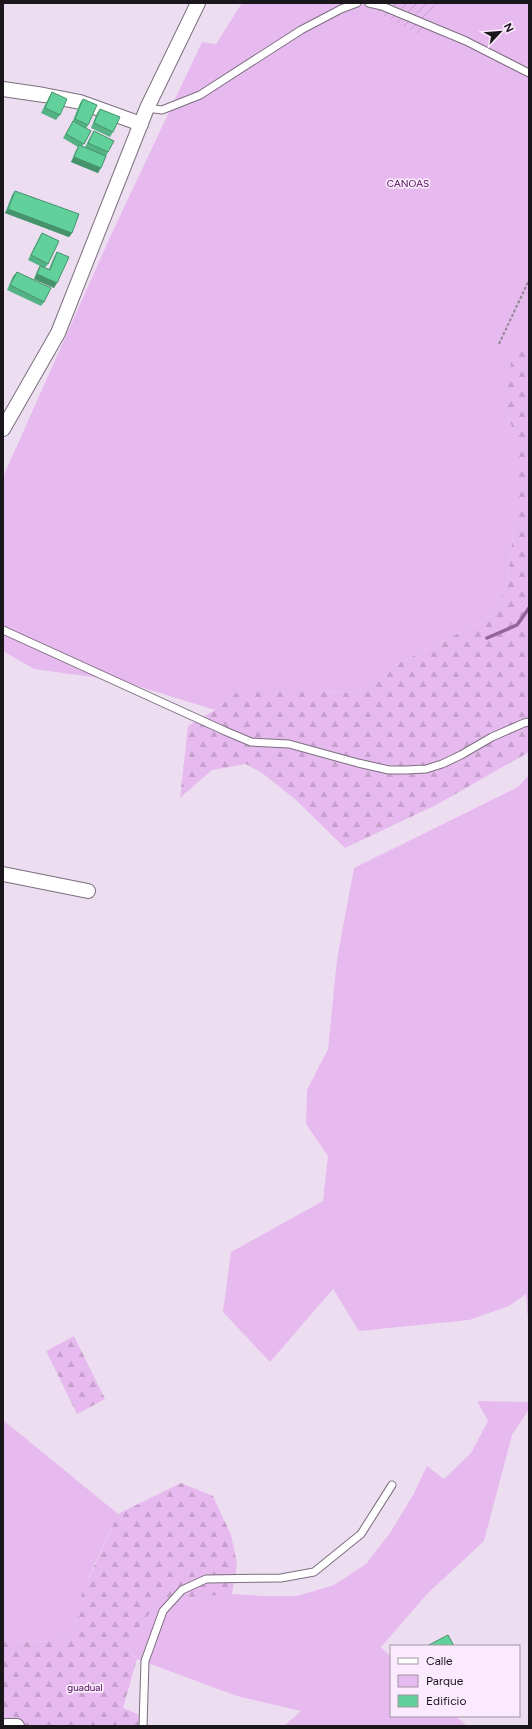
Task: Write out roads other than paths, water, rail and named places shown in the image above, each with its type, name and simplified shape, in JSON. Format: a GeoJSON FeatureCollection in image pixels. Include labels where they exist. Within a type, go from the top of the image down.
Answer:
{"type":"FeatureCollection","features":[{"type":"Feature","properties":{"kind":"street"},"geometry":{"type":"LineString","coordinates":[[3,428],[58,333],[147,108],[198,3]]}},
{"type":"Feature","properties":{"kind":"street"},"geometry":{"type":"LineString","coordinates":[[3,89],[80,102],[141,124]]}},
{"type":"Feature","properties":{"kind":"street"},"geometry":{"type":"LineString","coordinates":[[3,874],[88,891]]}},
{"type":"Feature","properties":{"kind":"street"},"geometry":{"type":"LineString","coordinates":[[6,1726],[18,1726]]}},
{"type":"Feature","properties":{"kind":"lane"},"geometry":{"type":"LineString","coordinates":[[147,108],[162,110],[200,95],[301,30],[341,9],[357,3]]}},
{"type":"Feature","properties":{"kind":"lane"},"geometry":{"type":"LineString","coordinates":[[369,3],[382,6],[466,41],[529,73]]}},
{"type":"Feature","properties":{"kind":"lane"},"geometry":{"type":"LineString","coordinates":[[3,630],[251,742],[289,744],[388,770],[426,769],[442,764],[492,737],[529,722]]}},
{"type":"Feature","properties":{"kind":"lane"},"geometry":{"type":"LineString","coordinates":[[143,1726],[145,1661],[163,1611],[182,1590],[206,1579],[281,1578],[314,1572],[361,1534],[392,1484]]}},
{"type":"Feature","properties":{"kind":"waterway"},"geometry":{"type":"LineString","coordinates":[[487,638],[517,625],[529,608]]}},
{"type":"Feature","properties":{"kind":"park label","name":"CANOAS"},"geometry":{"type":"Point","coordinates":[408,183]}},
{"type":"Feature","properties":{"kind":"park label","name":"guadual"},"geometry":{"type":"Point","coordinates":[85,1687]}}]}
